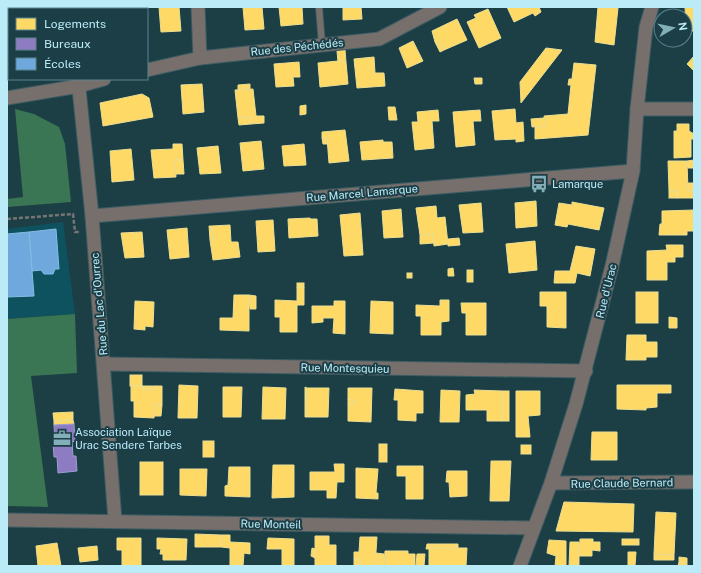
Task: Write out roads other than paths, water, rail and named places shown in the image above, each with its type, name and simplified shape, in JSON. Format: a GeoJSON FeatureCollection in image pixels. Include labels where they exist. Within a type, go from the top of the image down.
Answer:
{"type":"FeatureCollection","features":[{"type":"Feature","properties":{"kind":"street"},"geometry":{"type":"LineString","coordinates":[[198,7],[200,58]]}},
{"type":"Feature","properties":{"kind":"street","name":"Rue des Péchédés"},"geometry":{"type":"LineString","coordinates":[[148,70],[200,58],[379,38],[440,7]]}},
{"type":"Feature","properties":{"kind":"street","name":"Rue d'Urac"},"geometry":{"type":"LineString","coordinates":[[520,566],[551,483],[586,371],[612,266],[633,171],[637,109],[646,27],[652,7]]}},
{"type":"Feature","properties":{"kind":"street"},"geometry":{"type":"LineString","coordinates":[[7,98],[98,80]]}},
{"type":"Feature","properties":{"kind":"street","name":"Rue du Lac d'Ourrec"},"geometry":{"type":"LineString","coordinates":[[79,83],[92,216],[115,521]]}},
{"type":"Feature","properties":{"kind":"street"},"geometry":{"type":"LineString","coordinates":[[637,109],[694,109]]}},
{"type":"Feature","properties":{"kind":"street","name":"Rue Marcel Lamarque"},"geometry":{"type":"LineString","coordinates":[[92,216],[633,171]]}},
{"type":"Feature","properties":{"kind":"street","name":"Rue Montesquieu"},"geometry":{"type":"LineString","coordinates":[[104,364],[586,371]]}},
{"type":"Feature","properties":{"kind":"street","name":"Rue Claude Bernard"},"geometry":{"type":"LineString","coordinates":[[551,483],[694,482]]}},
{"type":"Feature","properties":{"kind":"street","name":"Rue Monteil"},"geometry":{"type":"LineString","coordinates":[[7,520],[534,528]]}},
{"type":"Feature","properties":{"kind":"lane"},"geometry":{"type":"LineString","coordinates":[[319,7],[322,45]]}},
{"type":"Feature","properties":{"kind":"place","name":"Lamarque"},"geometry":{"type":"Point","coordinates":[539,184]}},
{"type":"Feature","properties":{"kind":"place","name":"Association Laïque Urac Sendere Tarbes"},"geometry":{"type":"Point","coordinates":[62,438]}}]}
